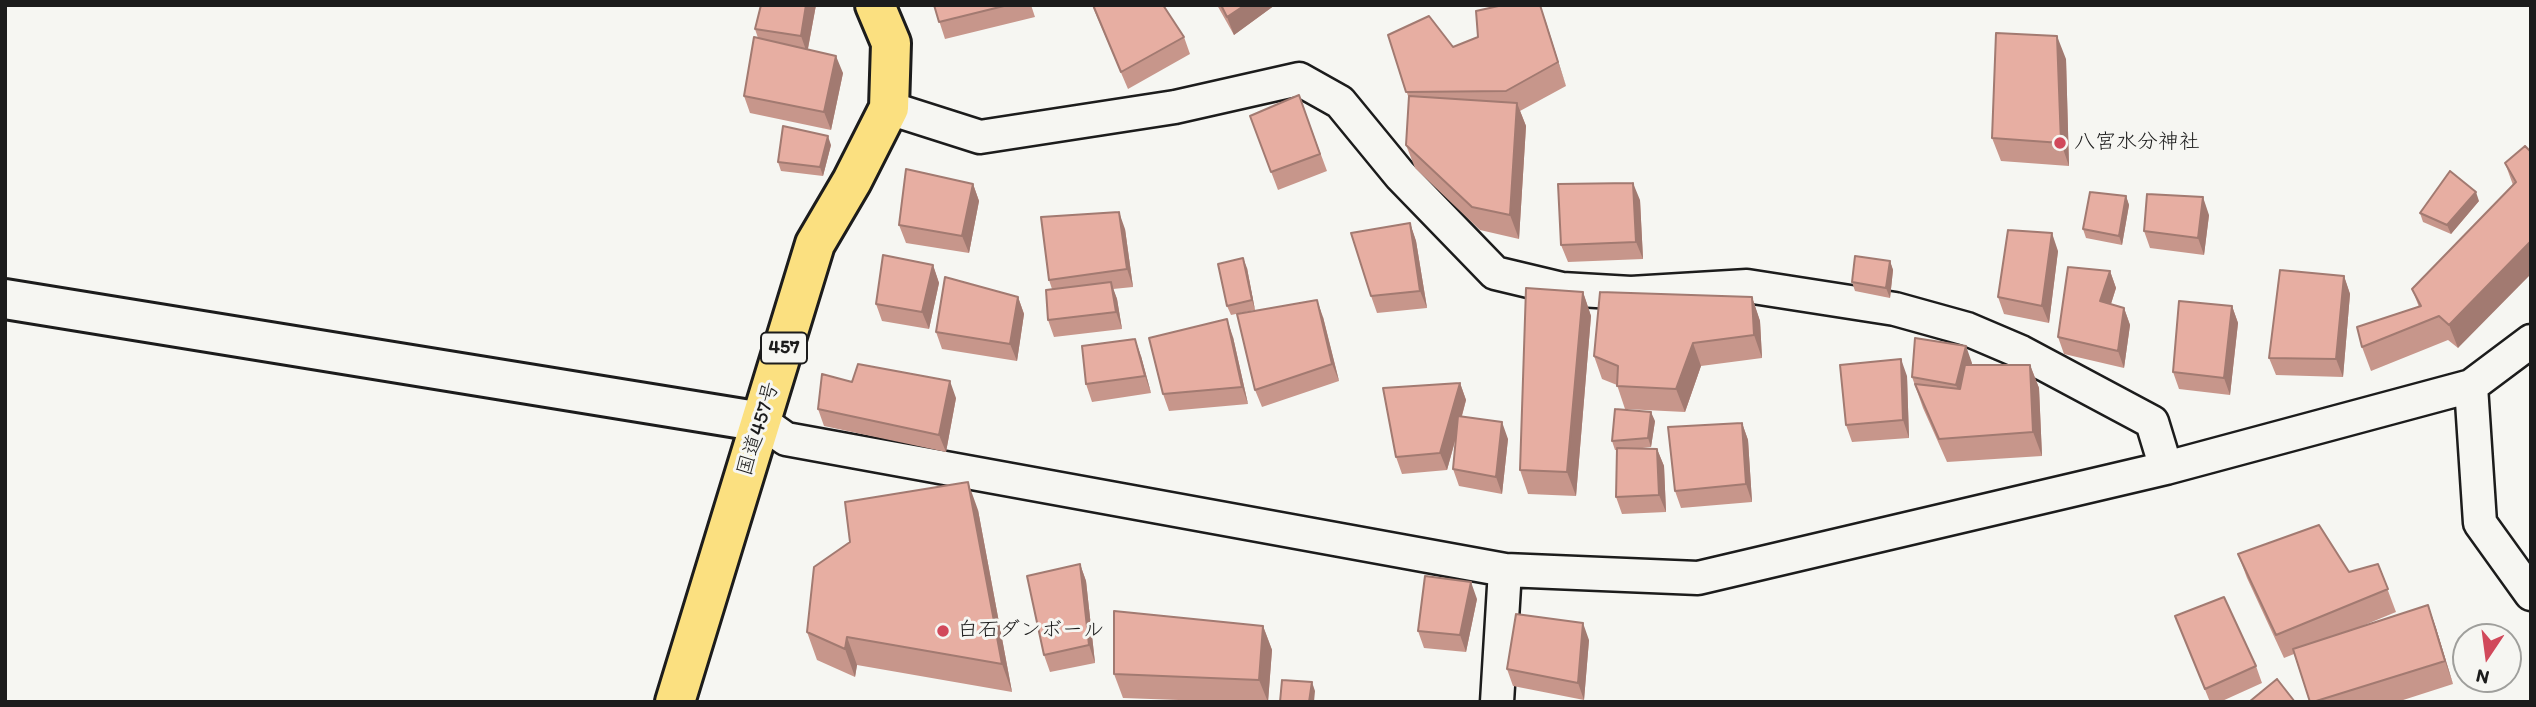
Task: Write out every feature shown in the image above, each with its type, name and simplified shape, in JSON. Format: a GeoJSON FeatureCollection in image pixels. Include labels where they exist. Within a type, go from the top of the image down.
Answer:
{"type":"FeatureCollection","features":[{"type":"Feature","properties":{"kind":"highway","name":"国道457号"},"geometry":{"type":"LineString","coordinates":[[675,702],[815,244],[852,181],[889,108],[891,43],[875,5]]}},
{"type":"Feature","properties":{"kind":"street"},"geometry":{"type":"LineString","coordinates":[[889,108],[980,137],[1175,107],[1299,79],[1340,102],[1400,174],[1495,273],[1562,289],[1631,293],[1747,286],[1895,309],[1968,329],[2021,352],[2152,422],[2166,468]]}},
{"type":"Feature","properties":{"kind":"street"},"geometry":{"type":"LineString","coordinates":[[5,299],[762,422],[786,439],[1505,570],[1698,578],[2166,468],[2471,386],[2531,341]]}},
{"type":"Feature","properties":{"kind":"street"},"geometry":{"type":"LineString","coordinates":[[2471,386],[2480,523],[2531,594]]}},
{"type":"Feature","properties":{"kind":"street"},"geometry":{"type":"LineString","coordinates":[[1497,702],[1505,570]]}},
{"type":"Feature","properties":{"kind":"building"},"geometry":{"type":"Polygon","coordinates":[[[761,5],[806,5],[801,36],[755,29],[761,5]]]}},
{"type":"Feature","properties":{"kind":"building"},"geometry":{"type":"Polygon","coordinates":[[[934,5],[1008,5],[939,22],[934,5]]]}},
{"type":"Feature","properties":{"kind":"building"},"geometry":{"type":"Polygon","coordinates":[[[1093,5],[1163,5],[1184,37],[1121,72],[1093,5]]]}},
{"type":"Feature","properties":{"kind":"building"},"geometry":{"type":"Polygon","coordinates":[[[1221,5],[1245,5],[1227,17],[1221,5]]]}},
{"type":"Feature","properties":{"kind":"building"},"geometry":{"type":"Polygon","coordinates":[[[1503,5],[1540,5],[1558,62],[1506,91],[1406,92],[1388,35],[1429,16],[1453,47],[1478,37],[1476,11],[1503,5]]]}},
{"type":"Feature","properties":{"kind":"building"},"geometry":{"type":"Polygon","coordinates":[[[1996,33],[2057,36],[2061,143],[1992,138],[1996,33]]]}},
{"type":"Feature","properties":{"kind":"building"},"geometry":{"type":"Polygon","coordinates":[[[754,37],[836,56],[824,112],[744,96],[754,37]]]}},
{"type":"Feature","properties":{"kind":"building"},"geometry":{"type":"Polygon","coordinates":[[[1299,95],[1320,154],[1271,172],[1250,116],[1299,95]]]}},
{"type":"Feature","properties":{"kind":"building"},"geometry":{"type":"Polygon","coordinates":[[[1409,96],[1517,103],[1510,215],[1472,207],[1406,145],[1409,96]]]}},
{"type":"Feature","properties":{"kind":"building"},"geometry":{"type":"Polygon","coordinates":[[[783,126],[828,136],[820,167],[778,162],[783,126]]]}},
{"type":"Feature","properties":{"kind":"building"},"geometry":{"type":"Polygon","coordinates":[[[2525,146],[2531,152],[2531,241],[2449,325],[2439,316],[2362,347],[2357,327],[2421,306],[2412,289],[2516,182],[2505,163],[2525,146]]]}},
{"type":"Feature","properties":{"kind":"building"},"geometry":{"type":"Polygon","coordinates":[[[906,169],[973,184],[962,236],[899,225],[906,169]]]}},
{"type":"Feature","properties":{"kind":"building"},"geometry":{"type":"Polygon","coordinates":[[[2450,171],[2476,192],[2447,225],[2420,213],[2450,171]]]}},
{"type":"Feature","properties":{"kind":"building"},"geometry":{"type":"Polygon","coordinates":[[[1633,183],[1636,242],[1561,245],[1558,184],[1633,183]]]}},
{"type":"Feature","properties":{"kind":"building"},"geometry":{"type":"Polygon","coordinates":[[[2090,192],[2126,196],[2119,236],[2083,229],[2090,192]]]}},
{"type":"Feature","properties":{"kind":"building"},"geometry":{"type":"Polygon","coordinates":[[[2147,194],[2203,197],[2198,238],[2144,231],[2147,194]]]}},
{"type":"Feature","properties":{"kind":"building"},"geometry":{"type":"Polygon","coordinates":[[[1119,212],[1127,269],[1049,280],[1041,217],[1119,212]]]}},
{"type":"Feature","properties":{"kind":"building"},"geometry":{"type":"Polygon","coordinates":[[[1410,223],[1420,291],[1371,296],[1351,233],[1410,223]]]}},
{"type":"Feature","properties":{"kind":"building"},"geometry":{"type":"Polygon","coordinates":[[[2008,230],[2052,233],[2042,306],[1998,297],[2008,230]]]}},
{"type":"Feature","properties":{"kind":"building"},"geometry":{"type":"Polygon","coordinates":[[[883,255],[933,265],[922,312],[876,304],[883,255]]]}},
{"type":"Feature","properties":{"kind":"building"},"geometry":{"type":"Polygon","coordinates":[[[1855,256],[1890,261],[1886,288],[1852,282],[1855,256]]]}},
{"type":"Feature","properties":{"kind":"building"},"geometry":{"type":"Polygon","coordinates":[[[1243,258],[1252,300],[1227,306],[1218,264],[1243,258]]]}},
{"type":"Feature","properties":{"kind":"building"},"geometry":{"type":"Polygon","coordinates":[[[2068,267],[2110,271],[2100,301],[2124,308],[2118,351],[2058,337],[2068,267]]]}},
{"type":"Feature","properties":{"kind":"building"},"geometry":{"type":"Polygon","coordinates":[[[2280,270],[2344,276],[2336,359],[2269,358],[2280,270]]]}},
{"type":"Feature","properties":{"kind":"building"},"geometry":{"type":"Polygon","coordinates":[[[945,277],[1018,297],[1010,344],[936,332],[945,277]]]}},
{"type":"Feature","properties":{"kind":"building"},"geometry":{"type":"Polygon","coordinates":[[[1111,282],[1116,312],[1048,320],[1046,290],[1111,282]]]}},
{"type":"Feature","properties":{"kind":"building"},"geometry":{"type":"Polygon","coordinates":[[[1526,288],[1583,292],[1567,472],[1520,470],[1526,288]]]}},
{"type":"Feature","properties":{"kind":"building"},"geometry":{"type":"Polygon","coordinates":[[[1600,292],[1752,297],[1754,335],[1693,343],[1676,389],[1617,386],[1618,366],[1594,356],[1600,292]]]}},
{"type":"Feature","properties":{"kind":"building"},"geometry":{"type":"Polygon","coordinates":[[[1317,300],[1332,364],[1255,390],[1237,314],[1317,300]]]}},
{"type":"Feature","properties":{"kind":"building"},"geometry":{"type":"Polygon","coordinates":[[[2179,301],[2232,306],[2224,378],[2173,372],[2179,301]]]}},
{"type":"Feature","properties":{"kind":"building"},"geometry":{"type":"Polygon","coordinates":[[[1227,319],[1242,387],[1163,394],[1149,338],[1227,319]]]}},
{"type":"Feature","properties":{"kind":"building"},"geometry":{"type":"Polygon","coordinates":[[[1915,338],[1966,346],[1956,385],[1912,377],[1915,338]]]}},
{"type":"Feature","properties":{"kind":"building"},"geometry":{"type":"Polygon","coordinates":[[[1135,339],[1145,376],[1086,384],[1082,346],[1135,339]]]}},
{"type":"Feature","properties":{"kind":"building"},"geometry":{"type":"Polygon","coordinates":[[[1901,359],[1903,420],[1846,425],[1840,365],[1901,359]]]}},
{"type":"Feature","properties":{"kind":"building"},"geometry":{"type":"Polygon","coordinates":[[[858,364],[950,381],[939,435],[818,409],[822,374],[852,382],[858,364]]]}},
{"type":"Feature","properties":{"kind":"building"},"geometry":{"type":"Polygon","coordinates":[[[1965,365],[2030,365],[2033,432],[1939,439],[1915,384],[1960,389],[1965,365]]]}},
{"type":"Feature","properties":{"kind":"building"},"geometry":{"type":"Polygon","coordinates":[[[1460,383],[1440,453],[1396,457],[1383,388],[1460,383]]]}},
{"type":"Feature","properties":{"kind":"building"},"geometry":{"type":"Polygon","coordinates":[[[1615,409],[1651,412],[1648,438],[1612,441],[1615,409]]]}},
{"type":"Feature","properties":{"kind":"building"},"geometry":{"type":"Polygon","coordinates":[[[1458,416],[1502,422],[1496,477],[1453,469],[1458,416]]]}},
{"type":"Feature","properties":{"kind":"building"},"geometry":{"type":"Polygon","coordinates":[[[1742,423],[1746,484],[1675,491],[1668,427],[1742,423]]]}},
{"type":"Feature","properties":{"kind":"building"},"geometry":{"type":"Polygon","coordinates":[[[1617,448],[1657,449],[1659,495],[1616,497],[1617,448]]]}},
{"type":"Feature","properties":{"kind":"building"},"geometry":{"type":"Polygon","coordinates":[[[968,482],[1002,664],[847,637],[845,649],[807,632],[814,567],[850,542],[845,502],[968,482]]]}},
{"type":"Feature","properties":{"kind":"building"},"geometry":{"type":"Polygon","coordinates":[[[2319,525],[2349,572],[2378,564],[2388,589],[2276,635],[2238,554],[2319,525]]]}},
{"type":"Feature","properties":{"kind":"building"},"geometry":{"type":"Polygon","coordinates":[[[1080,564],[1089,645],[1044,655],[1027,576],[1080,564]]]}},
{"type":"Feature","properties":{"kind":"building"},"geometry":{"type":"Polygon","coordinates":[[[1425,576],[1471,582],[1460,635],[1418,631],[1425,576]]]}},
{"type":"Feature","properties":{"kind":"building"},"geometry":{"type":"Polygon","coordinates":[[[2224,597],[2256,666],[2205,689],[2175,616],[2224,597]]]}},
{"type":"Feature","properties":{"kind":"building"},"geometry":{"type":"Polygon","coordinates":[[[2428,605],[2445,661],[2310,702],[2293,649],[2428,605]]]}},
{"type":"Feature","properties":{"kind":"building"},"geometry":{"type":"Polygon","coordinates":[[[1114,611],[1263,626],[1259,680],[1114,674],[1114,611]]]}},
{"type":"Feature","properties":{"kind":"building"},"geometry":{"type":"Polygon","coordinates":[[[1516,614],[1583,623],[1578,683],[1507,669],[1516,614]]]}},
{"type":"Feature","properties":{"kind":"building"},"geometry":{"type":"Polygon","coordinates":[[[2277,679],[2295,702],[2249,702],[2277,679]]]}},
{"type":"Feature","properties":{"kind":"building"},"geometry":{"type":"Polygon","coordinates":[[[1282,680],[1312,682],[1309,702],[1280,702],[1282,680]]]}},
{"type":"Feature","properties":{"kind":"place","name":"八宮水分神社"},"geometry":{"type":"Point","coordinates":[2060,143]}},
{"type":"Feature","properties":{"kind":"place","name":"白石ダンボール"},"geometry":{"type":"Point","coordinates":[943,631]}}]}
